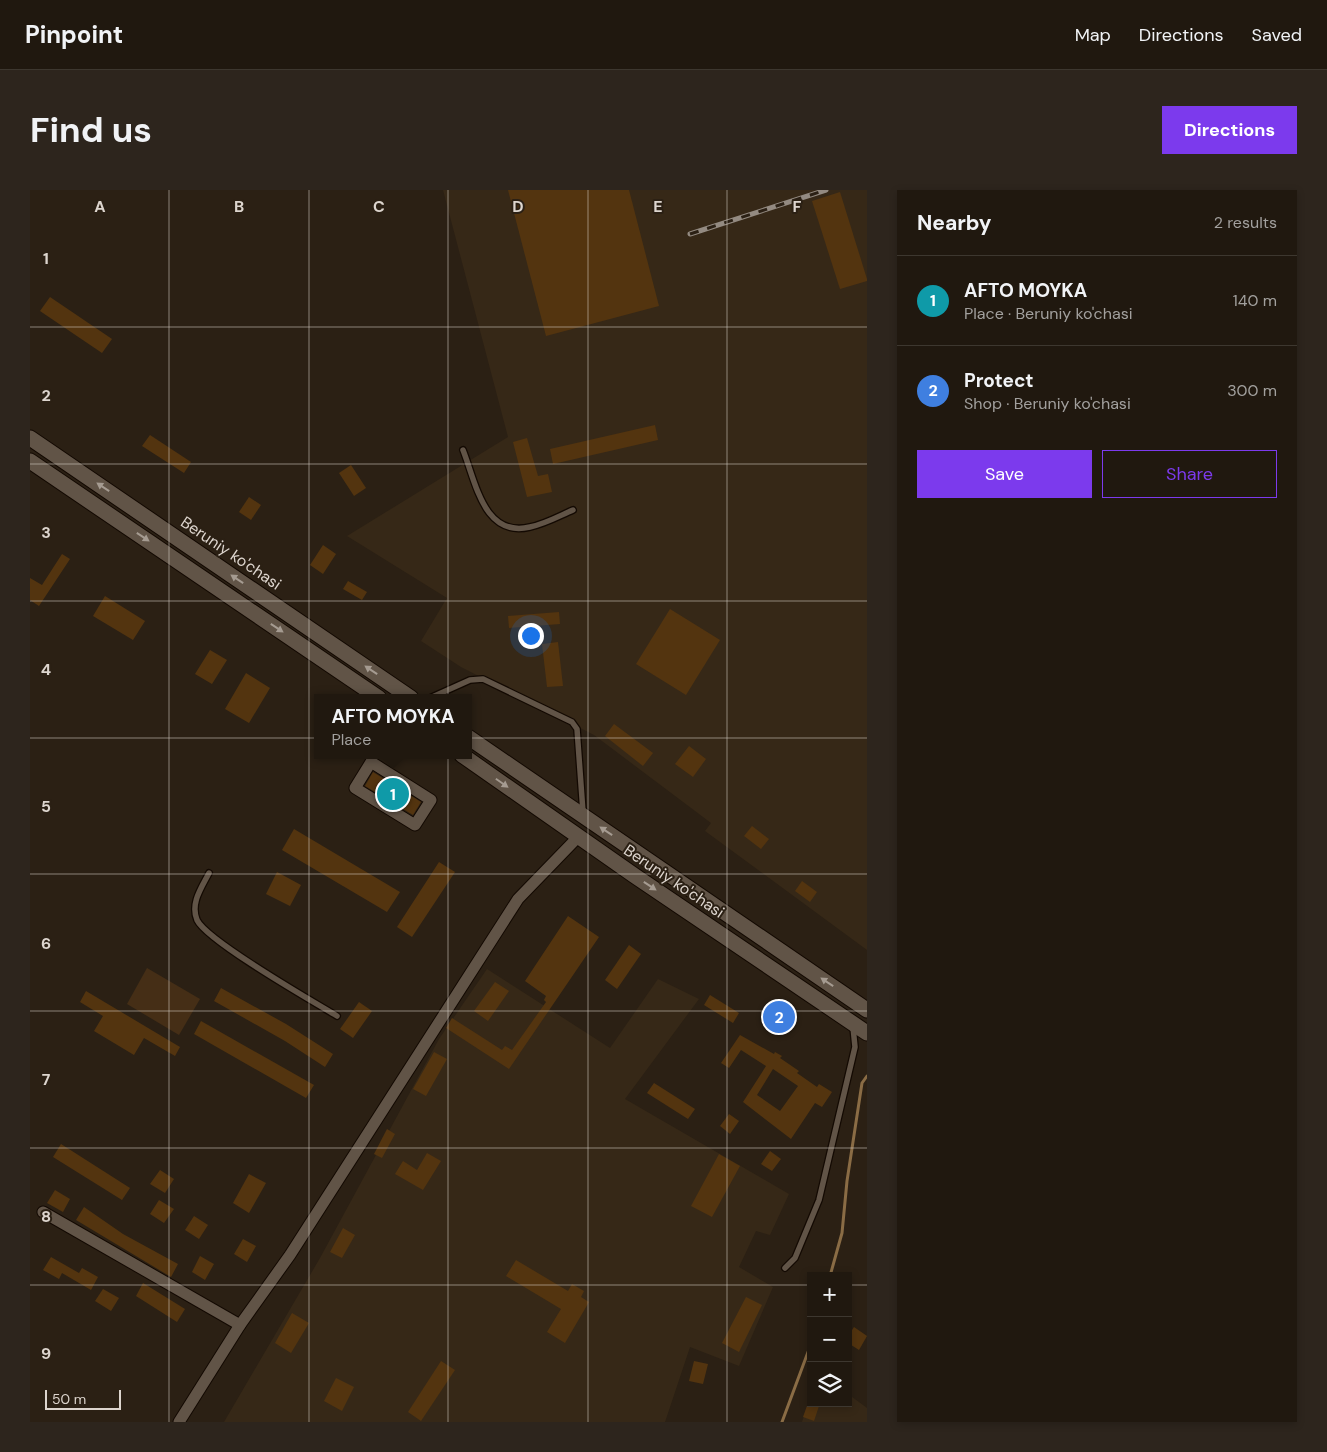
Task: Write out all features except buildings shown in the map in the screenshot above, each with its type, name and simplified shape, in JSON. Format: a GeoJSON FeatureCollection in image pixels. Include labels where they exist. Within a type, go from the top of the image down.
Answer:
{"type":"FeatureCollection","features":[{"type":"Feature","properties":{"kind":"main road","name":"Beruniy ko'chasi"},"geometry":{"type":"LineString","coordinates":[[30,438],[405,694]]}},
{"type":"Feature","properties":{"kind":"main road"},"geometry":{"type":"LineString","coordinates":[[30,461],[373,694]]}},
{"type":"Feature","properties":{"kind":"main road"},"geometry":{"type":"LineString","coordinates":[[382,694],[389,683]]}},
{"type":"Feature","properties":{"kind":"main road","name":"Beruniy ko'chasi"},"geometry":{"type":"LineString","coordinates":[[472,739],[867,1010]]}},
{"type":"Feature","properties":{"kind":"main road","name":"Beruniy ko'chasi"},"geometry":{"type":"LineString","coordinates":[[468,759],[860,1028]]}},
{"type":"Feature","properties":{"kind":"main road"},"geometry":{"type":"LineString","coordinates":[[764,963],[775,947]]}},
{"type":"Feature","properties":{"kind":"street"},"geometry":{"type":"LineString","coordinates":[[371,762],[431,800],[415,825],[355,788],[371,762]]}},
{"type":"Feature","properties":{"kind":"street"},"geometry":{"type":"LineString","coordinates":[[179,1422],[240,1325],[295,1247],[518,899],[579,836]]}},
{"type":"Feature","properties":{"kind":"street"},"geometry":{"type":"LineString","coordinates":[[43,1212],[240,1325]]}},
{"type":"Feature","properties":{"kind":"lane"},"geometry":{"type":"LineString","coordinates":[[463,450],[483,504],[495,522],[510,529],[530,527],[573,510]]}},
{"type":"Feature","properties":{"kind":"lane"},"geometry":{"type":"LineString","coordinates":[[439,694],[470,680],[483,679],[572,722],[577,729],[583,816]]}},
{"type":"Feature","properties":{"kind":"lane"},"geometry":{"type":"LineString","coordinates":[[209,873],[195,900],[197,920],[215,937],[268,975],[336,1016]]}},
{"type":"Feature","properties":{"kind":"lane"},"geometry":{"type":"LineString","coordinates":[[785,1268],[795,1258],[825,1180],[860,1028]]}},
{"type":"Feature","properties":{"kind":"shaded area"},"geometry":{"type":"Polygon","coordinates":[[[443,190],[867,190],[867,950],[705,831],[711,823],[594,735],[461,667],[421,641],[447,598],[347,536],[508,437],[443,190]]]}},
{"type":"Feature","properties":{"kind":"shaded area"},"geometry":{"type":"Polygon","coordinates":[[[147,968],[200,999],[179,1035],[127,1004],[147,968]]]}},
{"type":"Feature","properties":{"kind":"shaded area"},"geometry":{"type":"Polygon","coordinates":[[[487,969],[610,1048],[658,979],[699,999],[625,1099],[789,1194],[770,1235],[756,1231],[739,1267],[773,1287],[739,1366],[690,1347],[665,1422],[224,1422],[320,1258],[439,1039],[487,969]]]}},
{"type":"Feature","properties":{"kind":"shaded area"},"geometry":{"type":"Polygon","coordinates":[[[852,1397],[867,1408],[867,1422],[802,1422],[807,1407],[852,1407],[852,1397]]]}},
{"type":"Feature","properties":{"kind":"waterway"},"geometry":{"type":"LineString","coordinates":[[831,1272],[842,1233],[847,1181],[862,1083],[867,1076]]}},
{"type":"Feature","properties":{"kind":"waterway"},"geometry":{"type":"LineString","coordinates":[[782,1422],[807,1355]]}},
{"type":"Feature","properties":{"kind":"railway"},"geometry":{"type":"LineString","coordinates":[[690,234],[826,190]]}},
{"type":"Feature","properties":{"kind":"place","name":"AFTO MOYKA"},"geometry":{"type":"Point","coordinates":[393,794]}},
{"type":"Feature","properties":{"kind":"place","name":"Protect"},"geometry":{"type":"Point","coordinates":[779,1017]}}]}
